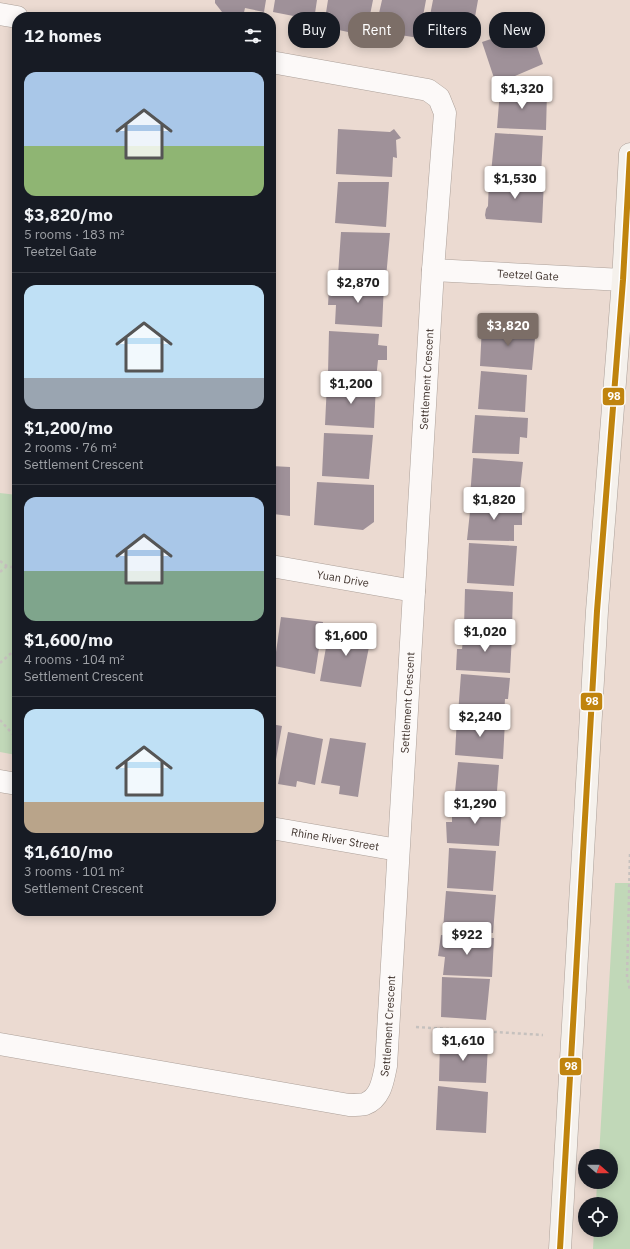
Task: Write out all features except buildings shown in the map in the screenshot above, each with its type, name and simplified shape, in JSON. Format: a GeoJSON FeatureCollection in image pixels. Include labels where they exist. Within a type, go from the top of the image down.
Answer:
{"type":"FeatureCollection","features":[{"type":"Feature","properties":{"kind":"street"},"geometry":{"type":"LineString","coordinates":[[0,14],[12,16]]}},
{"type":"Feature","properties":{"kind":"street","name":"Settlement Crescent"},"geometry":{"type":"LineString","coordinates":[[0,1044],[349,1105],[365,1104],[376,1096],[383,1083],[386,1066],[434,270],[446,113],[439,98],[428,90],[276,63]]}},
{"type":"Feature","properties":{"kind":"street"},"geometry":{"type":"LineString","coordinates":[[560,1249],[597,610],[626,280],[630,154]]}},
{"type":"Feature","properties":{"kind":"street","name":"Teetzel Gate"},"geometry":{"type":"LineString","coordinates":[[434,270],[626,280]]}},
{"type":"Feature","properties":{"kind":"street","name":"Yuan Drive"},"geometry":{"type":"LineString","coordinates":[[276,567],[414,592]]}},
{"type":"Feature","properties":{"kind":"street"},"geometry":{"type":"LineString","coordinates":[[0,782],[12,783]]}},
{"type":"Feature","properties":{"kind":"street","name":"Rhine River Street"},"geometry":{"type":"LineString","coordinates":[[276,829],[398,850]]}},
{"type":"Feature","properties":{"kind":"path"},"geometry":{"type":"LineString","coordinates":[[0,562],[12,567]]}},
{"type":"Feature","properties":{"kind":"path"},"geometry":{"type":"LineString","coordinates":[[0,572],[7,566]]}},
{"type":"Feature","properties":{"kind":"path"},"geometry":{"type":"LineString","coordinates":[[0,663],[12,652]]}},
{"type":"Feature","properties":{"kind":"path"},"geometry":{"type":"LineString","coordinates":[[0,720],[12,733]]}},
{"type":"Feature","properties":{"kind":"path"},"geometry":{"type":"LineString","coordinates":[[630,854],[627,977],[630,990]]}},
{"type":"Feature","properties":{"kind":"path"},"geometry":{"type":"LineString","coordinates":[[416,1027],[543,1035]]}},
{"type":"Feature","properties":{"kind":"green space"},"geometry":{"type":"Polygon","coordinates":[[[0,493],[12,494],[12,754],[0,752],[0,493]]]}},
{"type":"Feature","properties":{"kind":"green space"},"geometry":{"type":"Polygon","coordinates":[[[615,883],[630,883],[630,1249],[593,1249],[594,1237],[618,1237],[618,1197],[596,1197],[597,1189],[618,1189],[618,1149],[599,1149],[615,883]]]}},
{"type":"Feature","properties":{"kind":"transit line","name":"98"},"geometry":{"type":"LineString","coordinates":[[560,1249],[597,611],[623,280],[630,154]]}}]}
